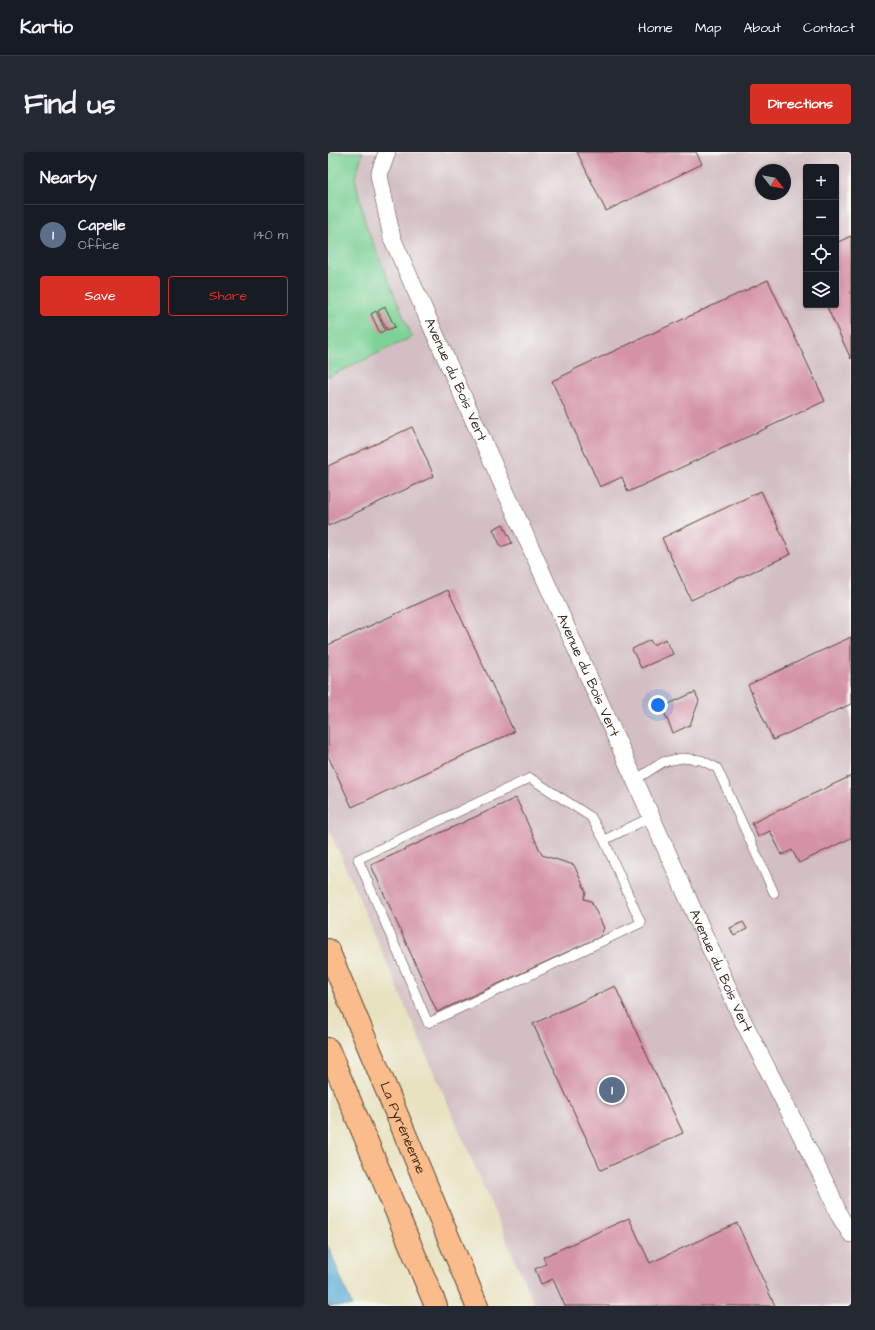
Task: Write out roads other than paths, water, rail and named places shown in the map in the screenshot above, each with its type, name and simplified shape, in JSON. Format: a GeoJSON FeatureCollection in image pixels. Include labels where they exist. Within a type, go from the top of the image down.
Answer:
{"type":"FeatureCollection","features":[{"type":"Feature","properties":{"kind":"highway","name":"La Pyrénéenne"},"geometry":{"type":"LineString","coordinates":[[328,950],[477,1306]]}},
{"type":"Feature","properties":{"kind":"highway"},"geometry":{"type":"LineString","coordinates":[[328,1049],[436,1306]]}},
{"type":"Feature","properties":{"kind":"street","name":"Avenue du Bois Vert"},"geometry":{"type":"LineString","coordinates":[[386,152],[379,175],[392,238],[742,1019],[830,1190],[839,1215],[851,1234]]}},
{"type":"Feature","properties":{"kind":"street","name":"Avenue du Bois Vert"},"geometry":{"type":"LineString","coordinates":[[830,1190],[851,1214]]}},
{"type":"Feature","properties":{"kind":"lane"},"geometry":{"type":"LineString","coordinates":[[635,780],[664,762],[682,758],[701,760],[717,768],[774,892]]}},
{"type":"Feature","properties":{"kind":"lane"},"geometry":{"type":"LineString","coordinates":[[530,778],[591,817],[604,840],[641,923],[428,1023],[358,859],[530,778]]}},
{"type":"Feature","properties":{"kind":"lane"},"geometry":{"type":"LineString","coordinates":[[604,840],[651,817]]}},
{"type":"Feature","properties":{"kind":"water"},"geometry":{"type":"Polygon","coordinates":[[[328,1246],[352,1306],[328,1306],[328,1246]]]}},
{"type":"Feature","properties":{"kind":"place","name":"Capelle"},"geometry":{"type":"Point","coordinates":[612,1090]}}]}
